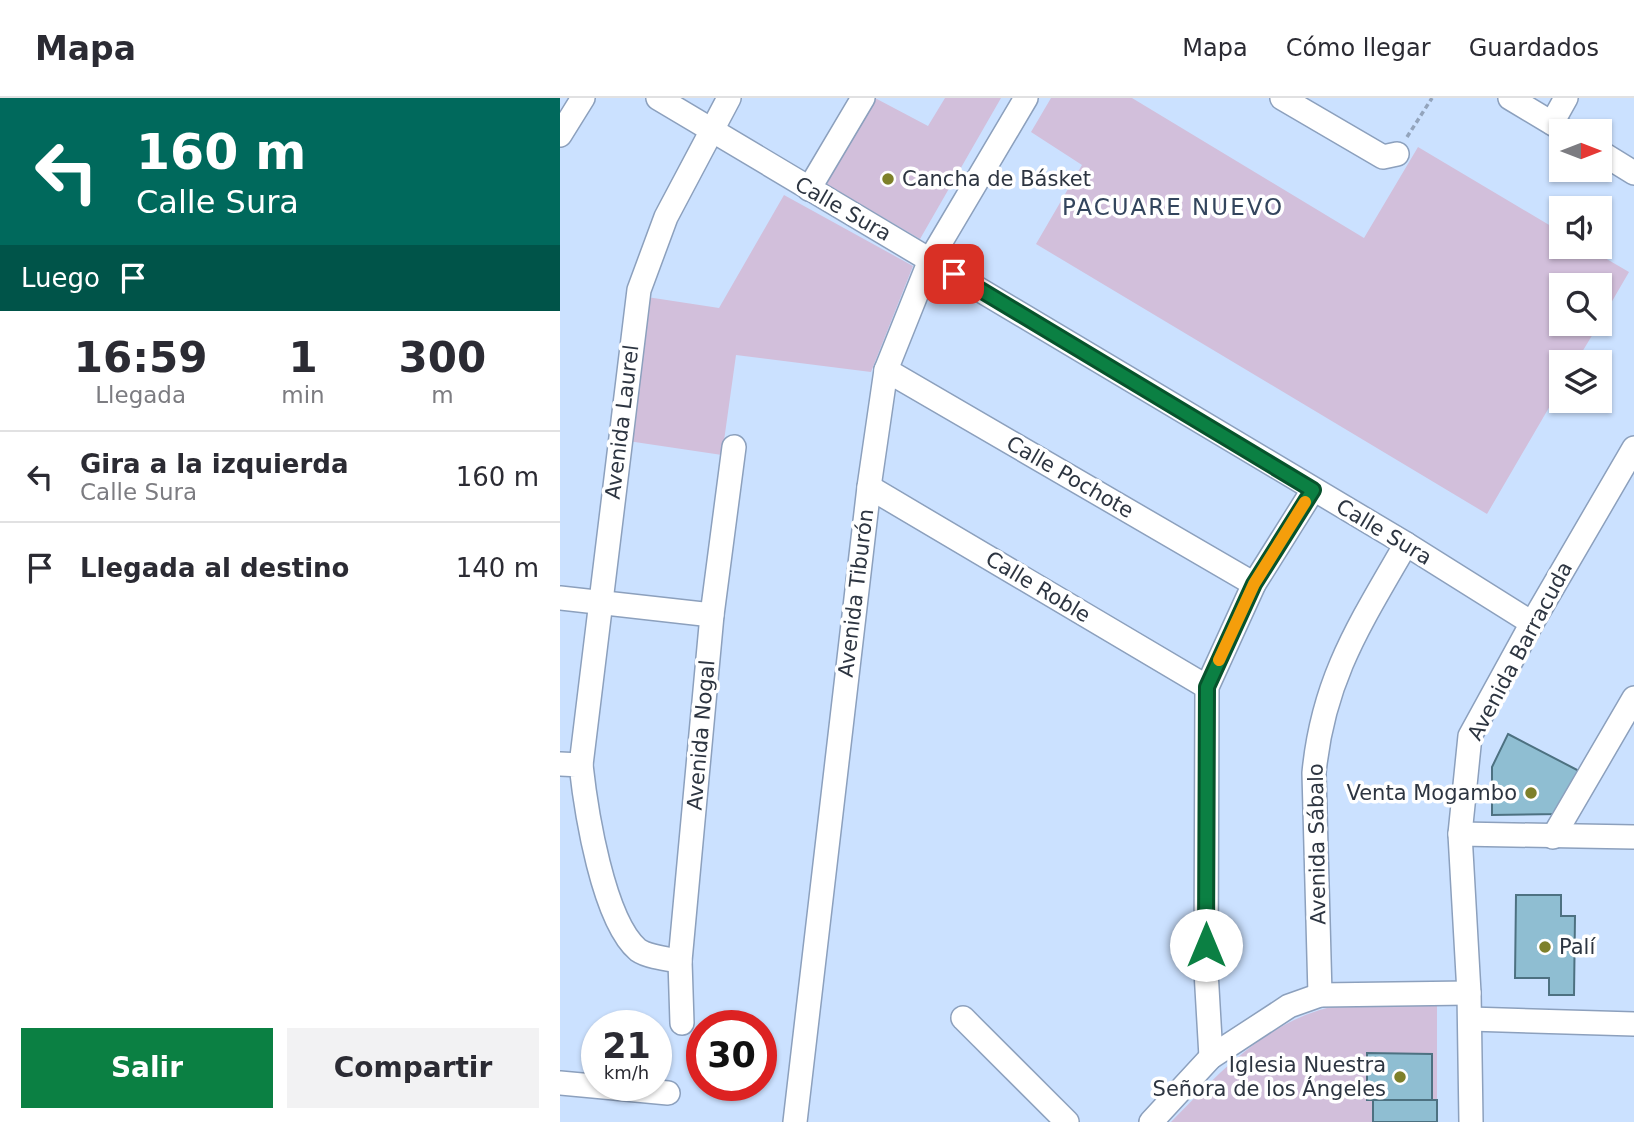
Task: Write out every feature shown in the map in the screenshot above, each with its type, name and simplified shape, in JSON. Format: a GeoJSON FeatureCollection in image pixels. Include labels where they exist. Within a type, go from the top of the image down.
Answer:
{"type":"FeatureCollection","features":[{"type":"Feature","properties":{"kind":"street"},"geometry":{"type":"LineString","coordinates":[[560,135],[583,98]]}},
{"type":"Feature","properties":{"kind":"street","name":"Calle Sura"},"geometry":{"type":"LineString","coordinates":[[658,98],[1406,544],[1532,623]]}},
{"type":"Feature","properties":{"kind":"street","name":"Avenida Laurel"},"geometry":{"type":"LineString","coordinates":[[680,961],[640,952],[625,934],[614,914],[585,802],[570,764],[599,602],[639,290],[666,217],[729,98]]}},
{"type":"Feature","properties":{"kind":"street"},"geometry":{"type":"LineString","coordinates":[[809,189],[863,98]]}},
{"type":"Feature","properties":{"kind":"street","name":"Avenida Tiburón"},"geometry":{"type":"LineString","coordinates":[[795,1122],[869,487],[886,370],[930,260],[1026,98]]}},
{"type":"Feature","properties":{"kind":"street"},"geometry":{"type":"LineString","coordinates":[[1282,98],[1383,157],[1397,154]]}},
{"type":"Feature","properties":{"kind":"street"},"geometry":{"type":"LineString","coordinates":[[1510,98],[1549,122]]}},
{"type":"Feature","properties":{"kind":"street"},"geometry":{"type":"LineString","coordinates":[[1560,119],[1566,98]]}},
{"type":"Feature","properties":{"kind":"street"},"geometry":{"type":"LineString","coordinates":[[1612,159],[1634,173]]}},
{"type":"Feature","properties":{"kind":"street","name":"Calle Pochote"},"geometry":{"type":"LineString","coordinates":[[886,370],[1254,584]]}},
{"type":"Feature","properties":{"kind":"street","name":"Avenida Nogal"},"geometry":{"type":"LineString","coordinates":[[682,1023],[680,961],[712,615],[734,447]]}},
{"type":"Feature","properties":{"kind":"street","name":"Avenida Barracuda"},"geometry":{"type":"LineString","coordinates":[[1471,1122],[1470,1019],[1460,834],[1470,736],[1634,448]]}},
{"type":"Feature","properties":{"kind":"street","name":"Calle Roble"},"geometry":{"type":"LineString","coordinates":[[869,487],[1207,687]]}},
{"type":"Feature","properties":{"kind":"street"},"geometry":{"type":"LineString","coordinates":[[1211,1057],[1206,971],[1207,687],[1254,584],[1313,490]]}},
{"type":"Feature","properties":{"kind":"street","name":"Avenida Sábalo"},"geometry":{"type":"LineString","coordinates":[[1320,995],[1314,773],[1317,742],[1338,668],[1406,544]]}},
{"type":"Feature","properties":{"kind":"street"},"geometry":{"type":"LineString","coordinates":[[560,598],[712,615]]}},
{"type":"Feature","properties":{"kind":"street"},"geometry":{"type":"LineString","coordinates":[[1553,837],[1634,698]]}},
{"type":"Feature","properties":{"kind":"street"},"geometry":{"type":"LineString","coordinates":[[1460,834],[1634,837]]}},
{"type":"Feature","properties":{"kind":"street"},"geometry":{"type":"LineString","coordinates":[[1151,1122],[1211,1057],[1289,1006],[1320,995],[1469,993]]}},
{"type":"Feature","properties":{"kind":"street"},"geometry":{"type":"LineString","coordinates":[[964,1018],[1067,1122]]}},
{"type":"Feature","properties":{"kind":"street"},"geometry":{"type":"LineString","coordinates":[[1470,1019],[1634,1024]]}},
{"type":"Feature","properties":{"kind":"street"},"geometry":{"type":"LineString","coordinates":[[560,1083],[581,1085]]}},
{"type":"Feature","properties":{"kind":"path"},"geometry":{"type":"LineString","coordinates":[[1397,154],[1432,98]]}},
{"type":"Feature","properties":{"kind":"shaded area"},"geometry":{"type":"Polygon","coordinates":[[[875,98],[928,126],[945,98],[1001,98],[920,239],[826,184],[875,98]]]}},
{"type":"Feature","properties":{"kind":"shaded area"},"geometry":{"type":"Polygon","coordinates":[[[1051,98],[1132,98],[1364,238],[1418,147],[1549,225],[1549,259],[1607,259],[1629,272],[1612,301],[1612,273],[1549,273],[1549,336],[1592,336],[1583,350],[1549,350],[1549,408],[1487,514],[1036,244],[1082,165],[1031,132],[1051,98]]]}},
{"type":"Feature","properties":{"kind":"shaded area"},"geometry":{"type":"Polygon","coordinates":[[[784,195],[913,266],[871,372],[736,355],[722,455],[628,441],[647,297],[719,308],[784,195]]]}},
{"type":"Feature","properties":{"kind":"shaded area"},"geometry":{"type":"Polygon","coordinates":[[[1376,1005],[1437,1006],[1437,1100],[1432,1100],[1432,1054],[1367,1053],[1367,1099],[1373,1100],[1373,1122],[1171,1122],[1241,1054],[1282,1027],[1327,1008],[1376,1005]]]}},
{"type":"Feature","properties":{"kind":"building","name":"Venta Mogambo"},"geometry":{"type":"Polygon","coordinates":[[[1508,734],[1581,772],[1560,814],[1492,815],[1492,767],[1508,734]]]}},
{"type":"Feature","properties":{"kind":"building","name":"Palí"},"geometry":{"type":"Polygon","coordinates":[[[1516,895],[1561,895],[1561,916],[1575,916],[1574,995],[1549,995],[1549,978],[1515,978],[1516,895]]]}},
{"type":"Feature","properties":{"kind":"building","name":"Iglesia Nuestra Señora de los Ángeles"},"geometry":{"type":"Polygon","coordinates":[[[1367,1053],[1432,1054],[1432,1100],[1367,1100],[1367,1053]]]}},
{"type":"Feature","properties":{"kind":"building"},"geometry":{"type":"Polygon","coordinates":[[[1373,1100],[1437,1100],[1437,1122],[1373,1122],[1373,1100]]]}},
{"type":"Feature","properties":{"kind":"slow traffic"},"geometry":{"type":"LineString","coordinates":[[1219,660],[1254,584],[1305,502]]}},
{"type":"Feature","properties":{"kind":"place","name":"Cancha de Básket"},"geometry":{"type":"Point","coordinates":[888,179]}},
{"type":"Feature","properties":{"kind":"place","name":"Venta Mogambo"},"geometry":{"type":"Point","coordinates":[1531,793]}},
{"type":"Feature","properties":{"kind":"place","name":"Palí"},"geometry":{"type":"Point","coordinates":[1545,947]}},
{"type":"Feature","properties":{"kind":"place","name":"Iglesia Nuestra Señora de los Ángeles"},"geometry":{"type":"Point","coordinates":[1400,1077]}},
{"type":"Feature","properties":{"kind":"district","name":"PACUARE NUEVO"},"geometry":{"type":"Point","coordinates":[1173,207]}},
{"type":"Feature","properties":{"kind":"route"},"geometry":{"type":"LineString","coordinates":[[954,274],[1313,490],[1254,584],[1207,687],[1206,945]]}}]}
